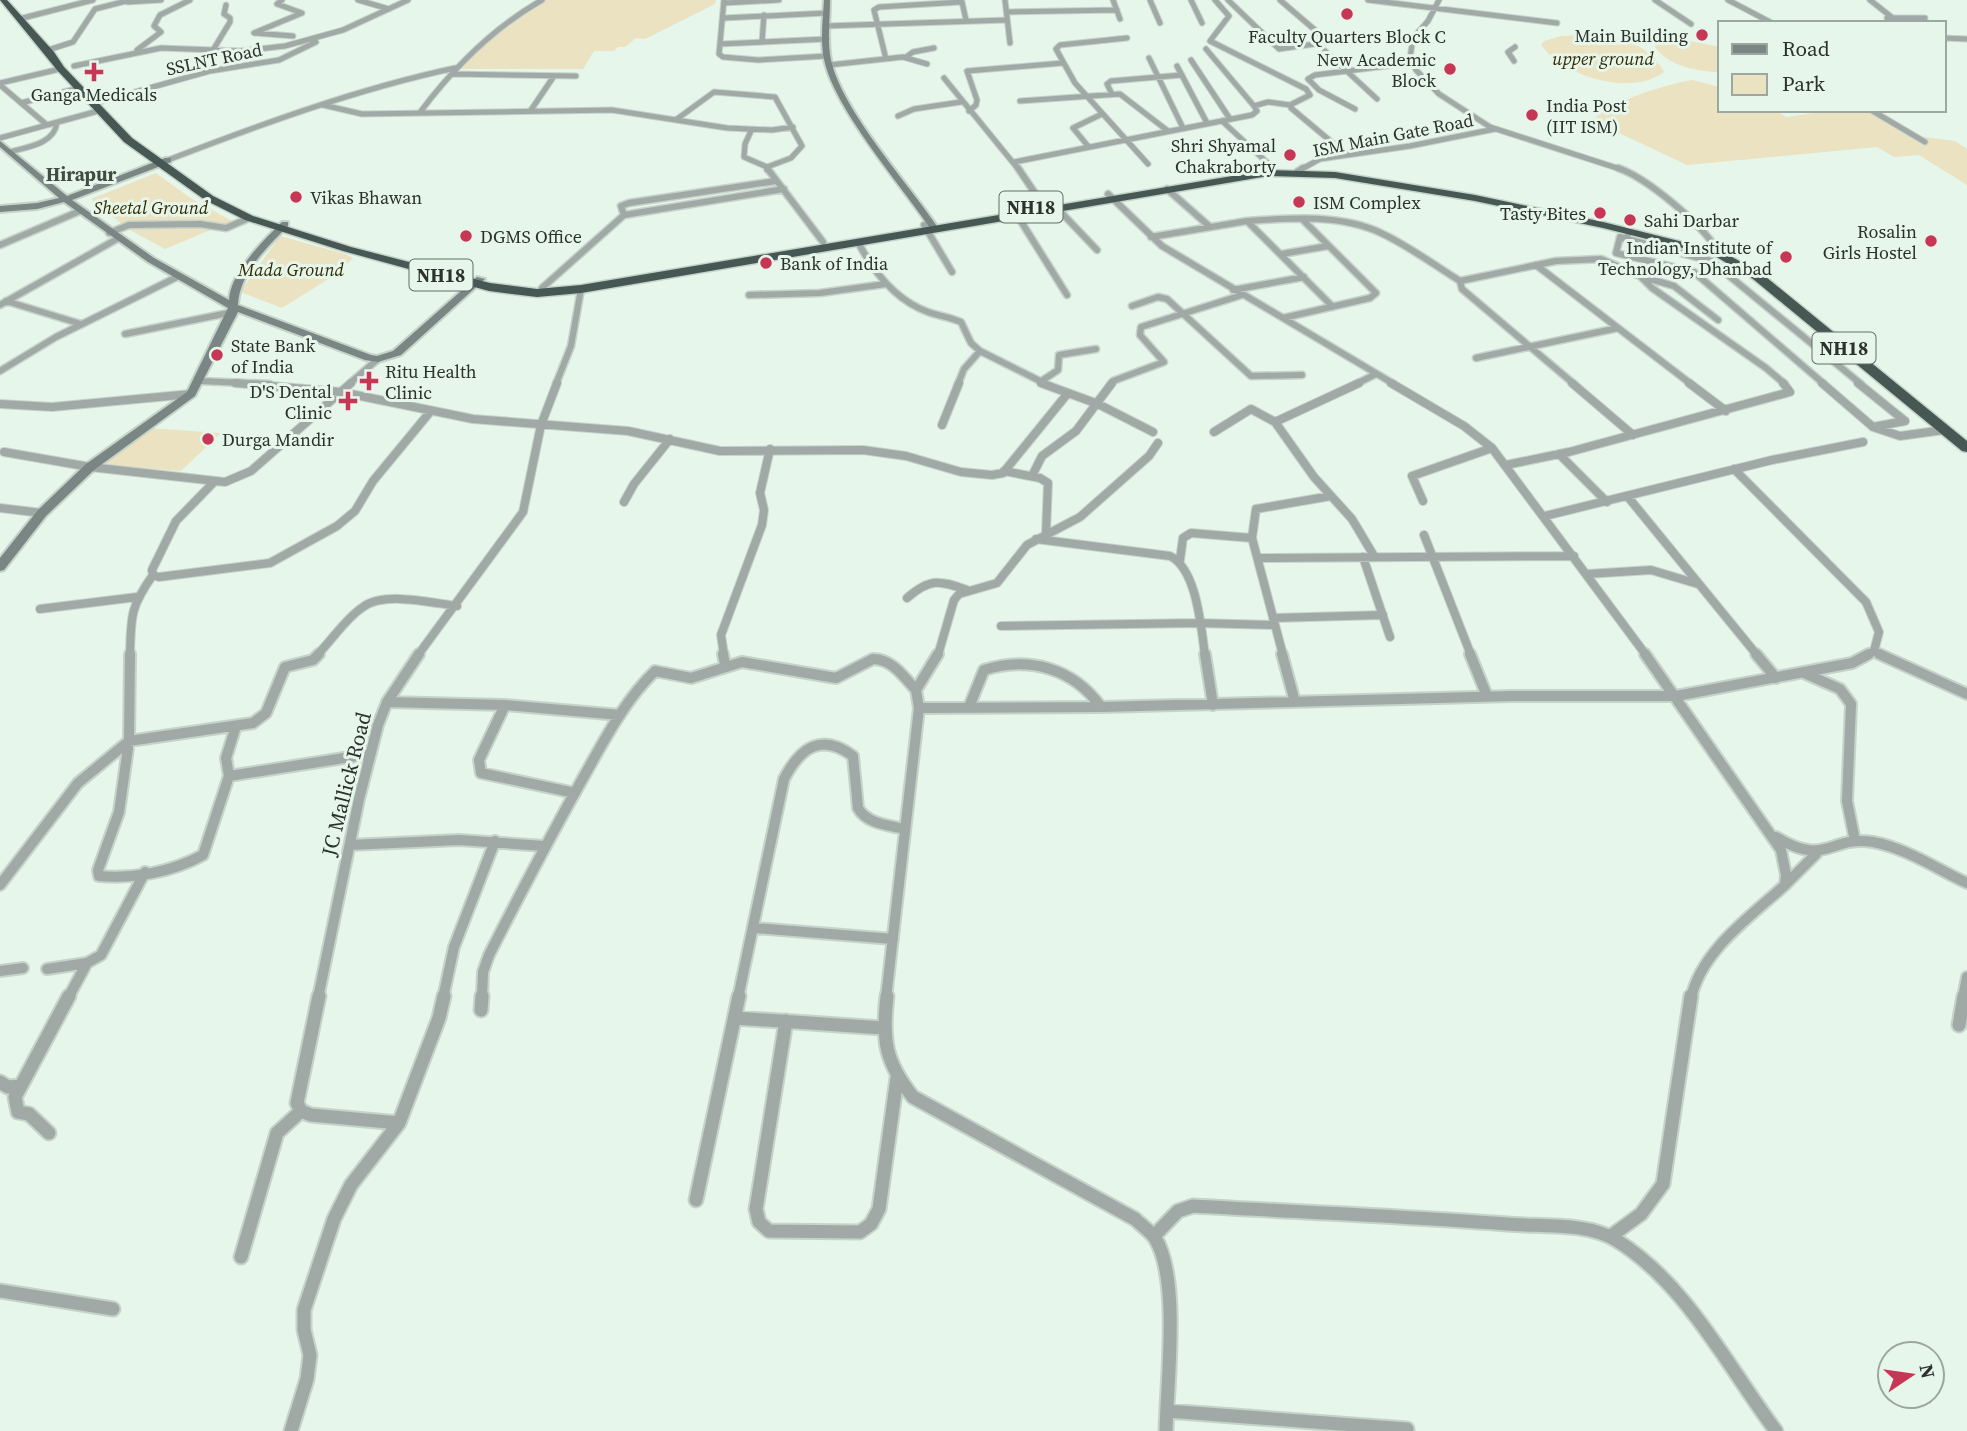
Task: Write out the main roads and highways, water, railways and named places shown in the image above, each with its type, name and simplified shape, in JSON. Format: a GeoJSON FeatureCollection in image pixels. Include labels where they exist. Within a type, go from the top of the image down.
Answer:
{"type":"FeatureCollection","features":[{"type":"Feature","properties":{"kind":"highway","name":"NH18"},"geometry":{"type":"LineString","coordinates":[[2,0],[67,67],[128,140],[221,198],[282,226]]}},
{"type":"Feature","properties":{"kind":"highway","name":"NH18"},"geometry":{"type":"LineString","coordinates":[[67,67],[79,88],[97,105]]}},
{"type":"Feature","properties":{"kind":"highway","name":"NH18"},"geometry":{"type":"LineString","coordinates":[[164,162],[209,198],[249,218],[504,290],[537,293],[581,289],[858,242],[1043,205],[1256,174],[1299,170],[1352,178],[1475,198],[1719,254],[1745,267],[1967,447]]}},
{"type":"Feature","properties":{"kind":"highway","name":"NH18"},"geometry":{"type":"LineString","coordinates":[[477,281],[542,288],[576,285],[823,243],[1017,215],[1273,168],[1299,170],[1477,194],[1622,224],[1738,256],[1767,275],[1967,438]]}},
{"type":"Feature","properties":{"kind":"place","name":"Faculty Quarters Block C"},"geometry":{"type":"Point","coordinates":[1347,14]}},
{"type":"Feature","properties":{"kind":"place","name":"Main Building"},"geometry":{"type":"Point","coordinates":[1702,35]}},
{"type":"Feature","properties":{"kind":"place","name":"New Academic Block"},"geometry":{"type":"Point","coordinates":[1450,69]}},
{"type":"Feature","properties":{"kind":"place","name":"Ganga Medicals"},"geometry":{"type":"Point","coordinates":[94,72]}},
{"type":"Feature","properties":{"kind":"place","name":"India Post (IIT ISM)"},"geometry":{"type":"Point","coordinates":[1532,115]}},
{"type":"Feature","properties":{"kind":"place","name":"Shri Shyamal Chakraborty"},"geometry":{"type":"Point","coordinates":[1290,155]}},
{"type":"Feature","properties":{"kind":"place","name":"Vikas Bhawan"},"geometry":{"type":"Point","coordinates":[296,197]}},
{"type":"Feature","properties":{"kind":"place","name":"ISM Complex"},"geometry":{"type":"Point","coordinates":[1299,202]}},
{"type":"Feature","properties":{"kind":"place","name":"Tasty Bites"},"geometry":{"type":"Point","coordinates":[1600,213]}},
{"type":"Feature","properties":{"kind":"place","name":"Sahi Darbar"},"geometry":{"type":"Point","coordinates":[1630,220]}},
{"type":"Feature","properties":{"kind":"place","name":"DGMS Office"},"geometry":{"type":"Point","coordinates":[466,236]}},
{"type":"Feature","properties":{"kind":"place","name":"Rosalin Girls Hostel"},"geometry":{"type":"Point","coordinates":[1931,241]}},
{"type":"Feature","properties":{"kind":"place","name":"Indian Institute of Technology, Dhanbad"},"geometry":{"type":"Point","coordinates":[1786,257]}},
{"type":"Feature","properties":{"kind":"place","name":"Bank of India"},"geometry":{"type":"Point","coordinates":[766,263]}},
{"type":"Feature","properties":{"kind":"place","name":"State Bank of India"},"geometry":{"type":"Point","coordinates":[217,355]}},
{"type":"Feature","properties":{"kind":"place","name":"Ritu Health Clinic"},"geometry":{"type":"Point","coordinates":[369,381]}},
{"type":"Feature","properties":{"kind":"place","name":"D'S Dental Clinic"},"geometry":{"type":"Point","coordinates":[348,401]}},
{"type":"Feature","properties":{"kind":"place","name":"Durga Mandir"},"geometry":{"type":"Point","coordinates":[208,439]}},
{"type":"Feature","properties":{"kind":"district","name":"Hirapur"},"geometry":{"type":"Point","coordinates":[81,174]}},
{"type":"Feature","properties":{"kind":"park label","name":"upper ground"},"geometry":{"type":"Point","coordinates":[1603,58]}},
{"type":"Feature","properties":{"kind":"park label","name":"Sheetal Ground"},"geometry":{"type":"Point","coordinates":[151,207]}},
{"type":"Feature","properties":{"kind":"park label","name":"Mada Ground"},"geometry":{"type":"Point","coordinates":[291,269]}}]}
